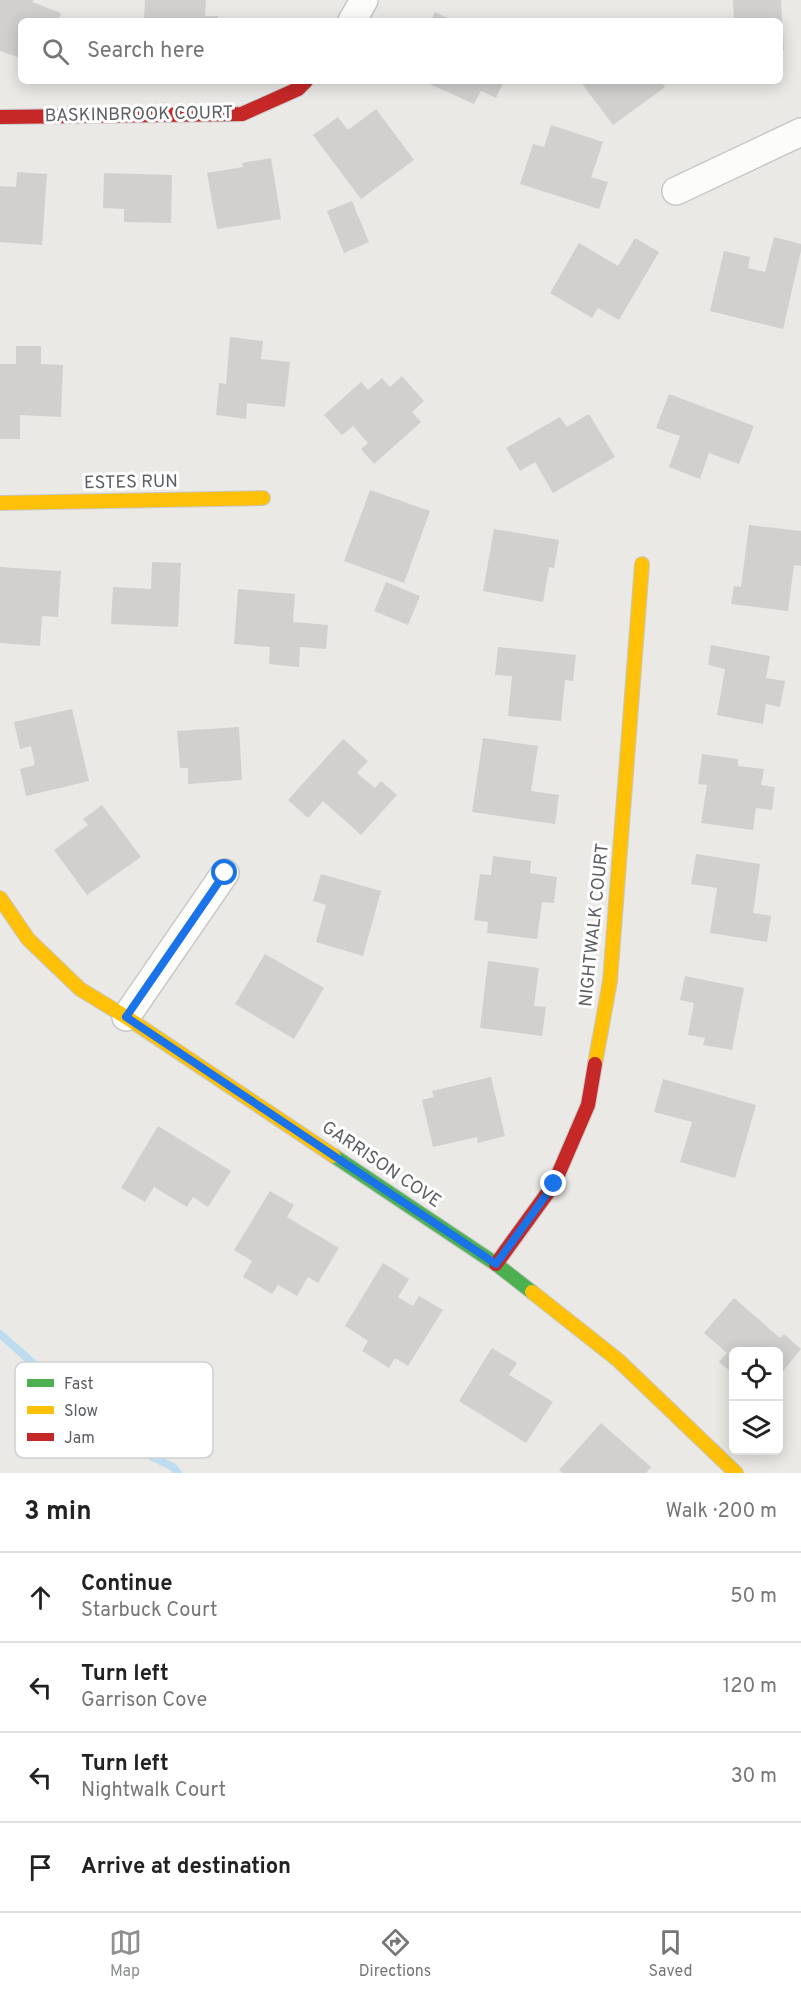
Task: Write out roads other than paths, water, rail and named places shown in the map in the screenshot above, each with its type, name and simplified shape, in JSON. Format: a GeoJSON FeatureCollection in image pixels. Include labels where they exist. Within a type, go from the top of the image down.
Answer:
{"type":"FeatureCollection","features":[{"type":"Feature","properties":{"kind":"street"},"geometry":{"type":"LineString","coordinates":[[354,18],[364,0]]}},
{"type":"Feature","properties":{"kind":"street","name":"BASKINBROOK COURT"},"geometry":{"type":"LineString","coordinates":[[0,117],[242,114],[298,89],[303,84]]}},
{"type":"Feature","properties":{"kind":"street"},"geometry":{"type":"LineString","coordinates":[[676,190],[801,132]]}},
{"type":"Feature","properties":{"kind":"street","name":"ESTES RUN"},"geometry":{"type":"LineString","coordinates":[[0,503],[263,498]]}},
{"type":"Feature","properties":{"kind":"street","name":"NIGHTWALK COURT"},"geometry":{"type":"LineString","coordinates":[[496,1264],[554,1184],[588,1105],[610,981],[642,564]]}},
{"type":"Feature","properties":{"kind":"street"},"geometry":{"type":"LineString","coordinates":[[126,1017],[225,873]]}},
{"type":"Feature","properties":{"kind":"street","name":"GARRISON COVE"},"geometry":{"type":"LineString","coordinates":[[0,898],[28,939],[80,989],[126,1017],[496,1264],[618,1360],[736,1473]]}},
{"type":"Feature","properties":{"kind":"waterway"},"geometry":{"type":"LineString","coordinates":[[0,1334],[32,1362]]}},
{"type":"Feature","properties":{"kind":"waterway"},"geometry":{"type":"LineString","coordinates":[[155,1458],[173,1467],[178,1473]]}}]}
